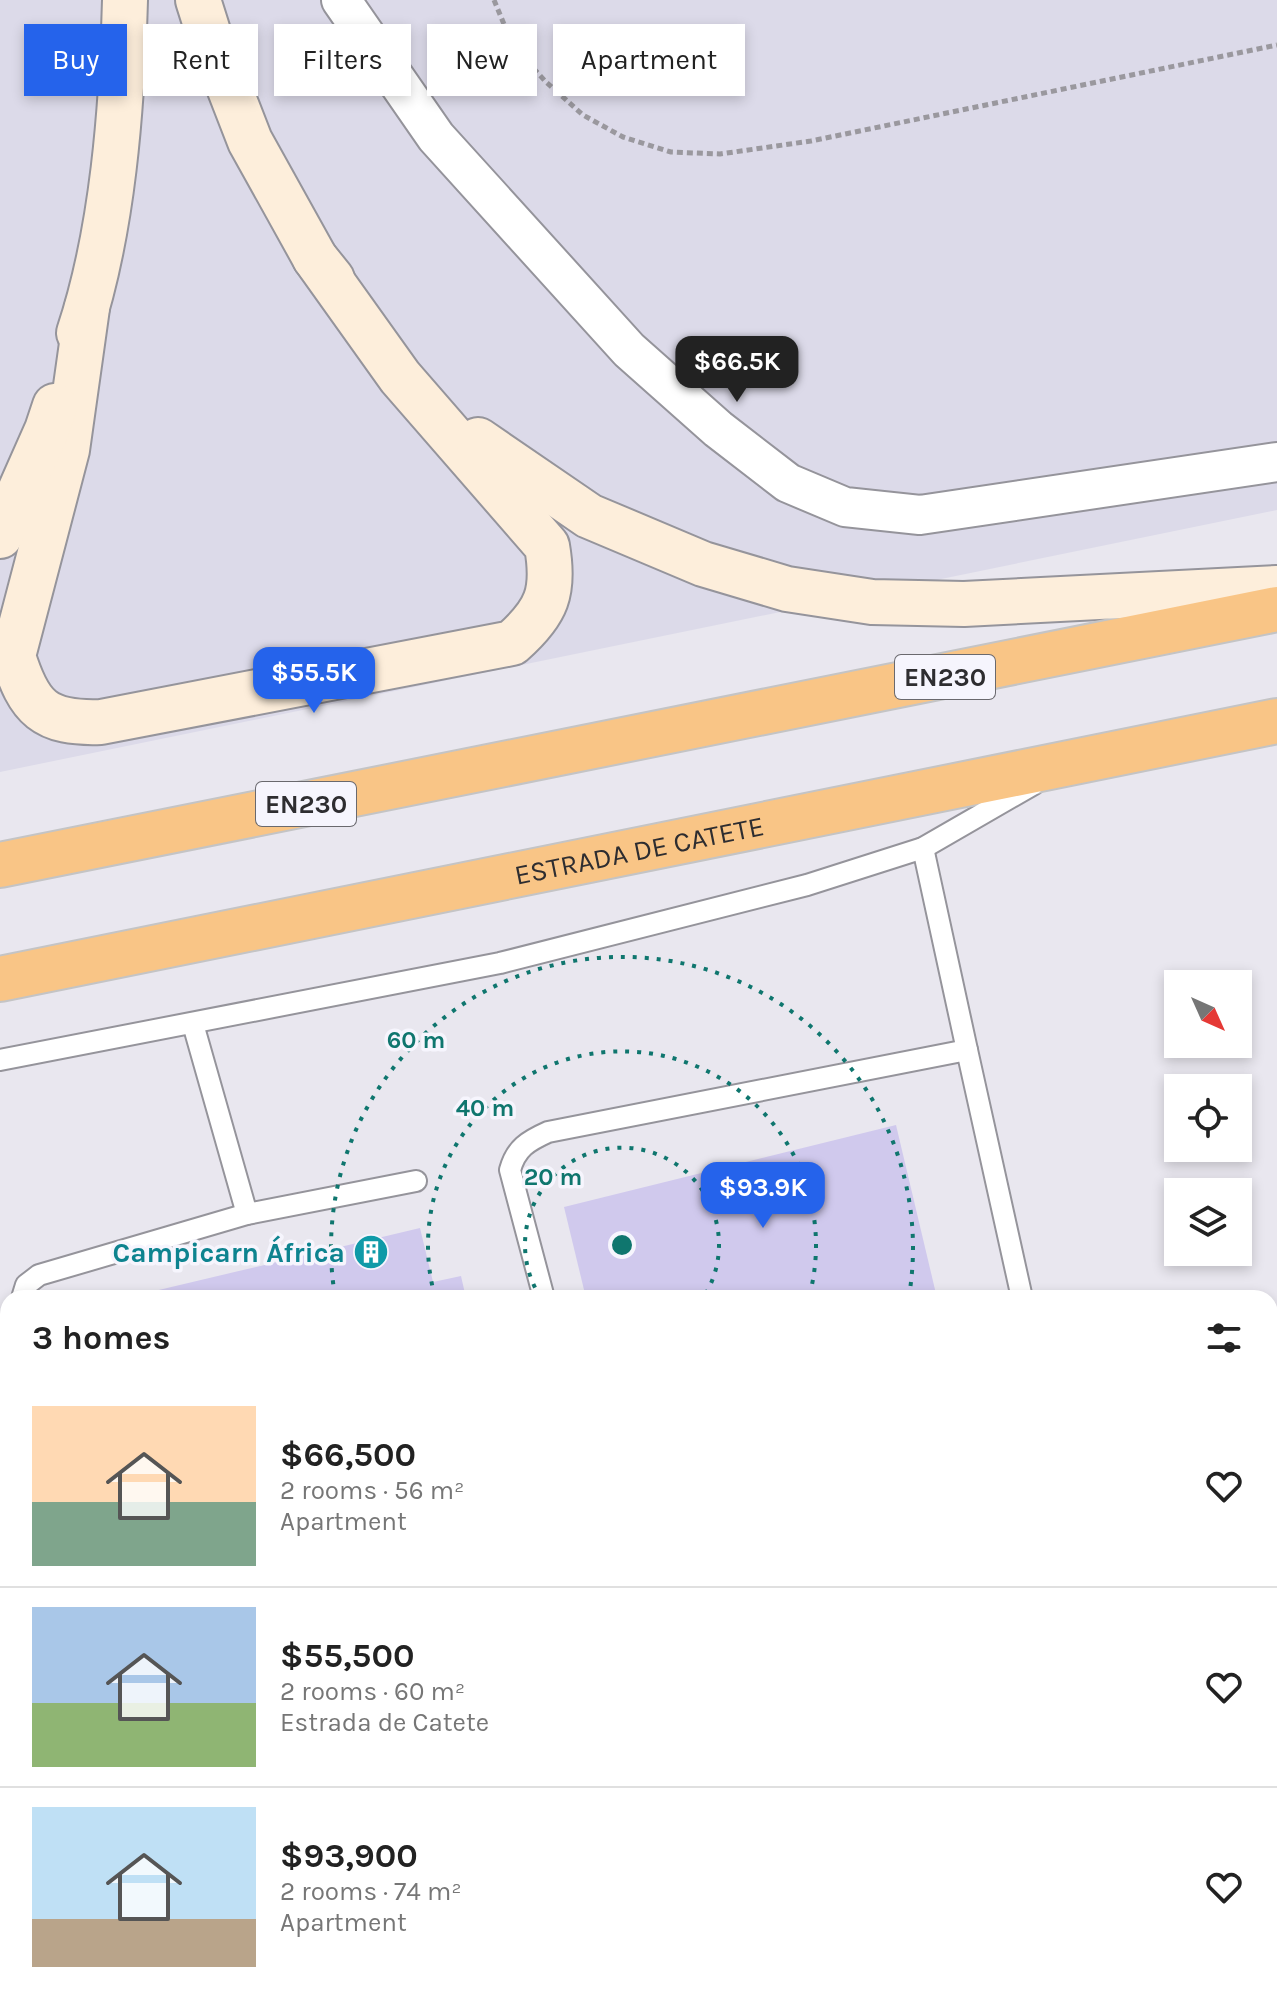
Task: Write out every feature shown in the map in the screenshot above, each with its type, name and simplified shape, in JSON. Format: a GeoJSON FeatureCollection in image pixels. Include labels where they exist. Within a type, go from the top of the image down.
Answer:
{"type":"FeatureCollection","features":[{"type":"Feature","properties":{"kind":"highway","name":"EN230"},"geometry":{"type":"LineString","coordinates":[[0,865],[1277,609]]}},
{"type":"Feature","properties":{"kind":"highway","name":"ESTRADA DE CATETE"},"geometry":{"type":"LineString","coordinates":[[0,979],[1277,721]]}},
{"type":"Feature","properties":{"kind":"street"},"geometry":{"type":"LineString","coordinates":[[125,0],[123,66],[111,189],[87,308],[67,450],[13,656],[23,689],[44,712],[72,723],[101,722],[512,643],[530,627],[545,603],[552,575],[547,546],[400,377],[315,258],[250,141],[198,0]]}},
{"type":"Feature","properties":{"kind":"street"},"geometry":{"type":"LineString","coordinates":[[341,0],[436,137],[629,350],[718,429],[788,483],[845,507],[920,515],[1277,462]]}},
{"type":"Feature","properties":{"kind":"street"},"geometry":{"type":"LineString","coordinates":[[315,258],[393,351],[483,444],[589,516],[703,564],[787,589],[872,602],[964,604],[1277,588]]}},
{"type":"Feature","properties":{"kind":"street"},"geometry":{"type":"LineString","coordinates":[[0,536],[47,430],[87,308]]}},
{"type":"Feature","properties":{"kind":"lane"},"geometry":{"type":"LineString","coordinates":[[0,1060],[500,963],[807,885],[923,848],[1073,762]]}},
{"type":"Feature","properties":{"kind":"lane"},"geometry":{"type":"LineString","coordinates":[[923,848],[1020,1290]]}},
{"type":"Feature","properties":{"kind":"lane"},"geometry":{"type":"LineString","coordinates":[[193,1024],[247,1214]]}},
{"type":"Feature","properties":{"kind":"lane"},"geometry":{"type":"LineString","coordinates":[[542,1290],[510,1170],[514,1154],[527,1141],[548,1132],[967,1050]]}},
{"type":"Feature","properties":{"kind":"lane"},"geometry":{"type":"LineString","coordinates":[[24,1290],[39,1275],[247,1214],[416,1181]]}},
{"type":"Feature","properties":{"kind":"path"},"geometry":{"type":"LineString","coordinates":[[494,0],[513,46],[546,82],[583,115],[623,137],[671,152],[720,154],[811,141],[1277,45]]}},
{"type":"Feature","properties":{"kind":"shaded area"},"geometry":{"type":"Polygon","coordinates":[[[0,0],[1277,0],[1277,510],[0,772],[0,0]]]}},
{"type":"Feature","properties":{"kind":"building"},"geometry":{"type":"Polygon","coordinates":[[[896,1125],[935,1290],[584,1290],[564,1207],[896,1125]]]}},
{"type":"Feature","properties":{"kind":"building","name":"Campicarn África"},"geometry":{"type":"Polygon","coordinates":[[[420,1228],[433,1282],[461,1276],[464,1290],[159,1290],[420,1228]]]}},
{"type":"Feature","properties":{"kind":"place","name":"Campicarn África"},"geometry":{"type":"Point","coordinates":[371,1252]}}]}
